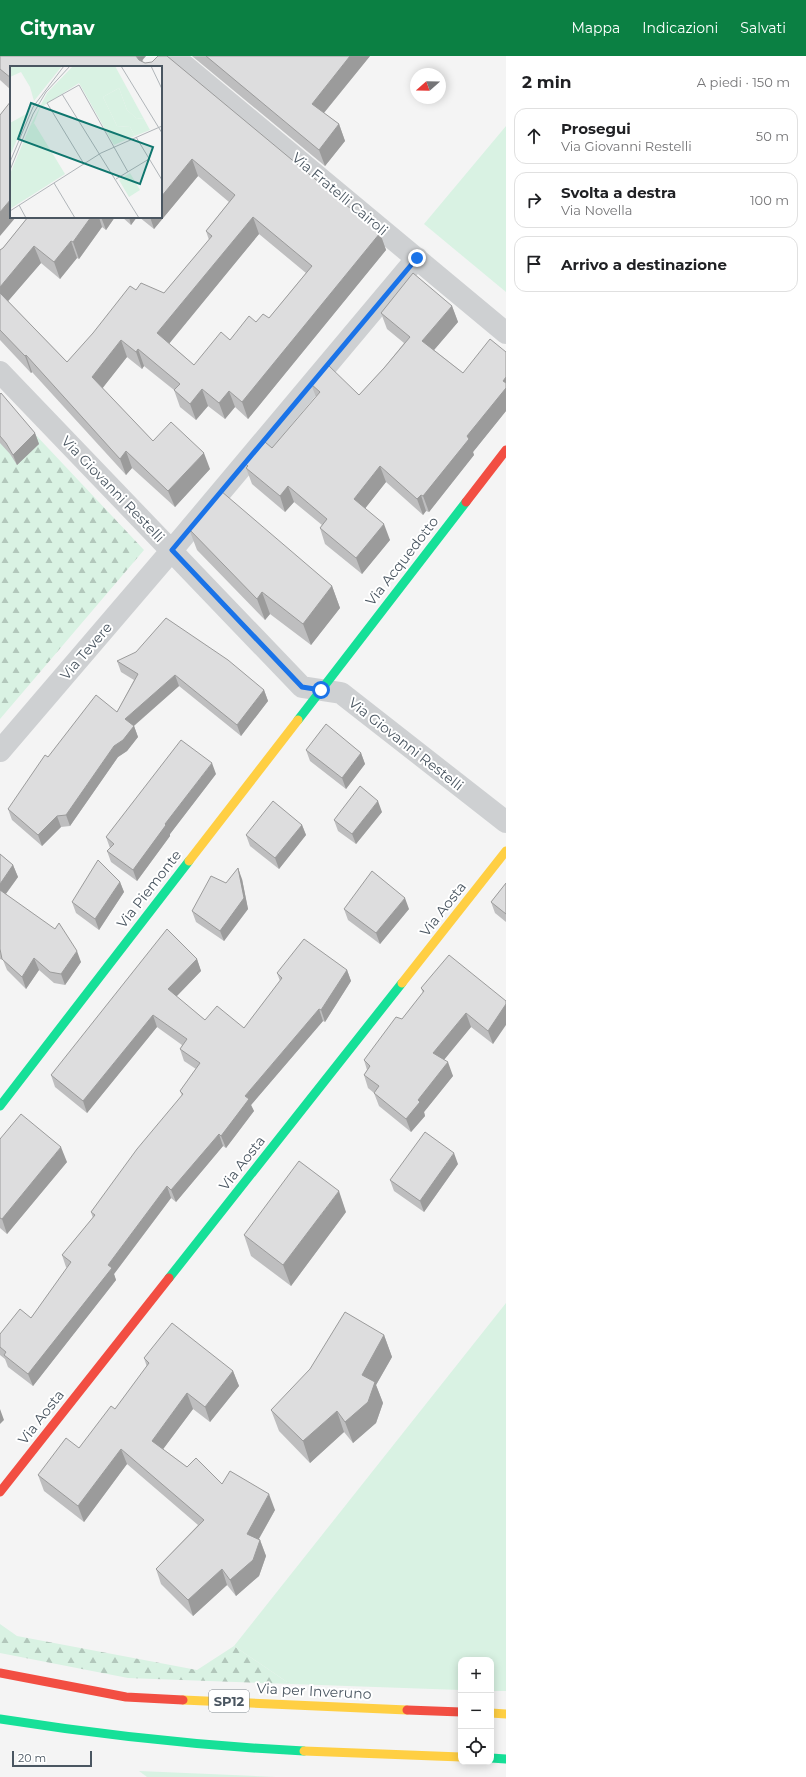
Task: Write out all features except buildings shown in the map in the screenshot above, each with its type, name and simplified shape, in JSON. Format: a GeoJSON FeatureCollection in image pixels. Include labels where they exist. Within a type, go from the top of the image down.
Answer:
{"type":"FeatureCollection","features":[{"type":"Feature","properties":{"kind":"street"},"geometry":{"type":"LineString","coordinates":[[154,66],[162,56]]}},
{"type":"Feature","properties":{"kind":"street","name":"Via Fratelli Cairoli"},"geometry":{"type":"LineString","coordinates":[[173,56],[506,333]]}},
{"type":"Feature","properties":{"kind":"street","name":"Via Tevere"},"geometry":{"type":"LineString","coordinates":[[0,751],[172,550],[417,258]]}},
{"type":"Feature","properties":{"kind":"street","name":"Via Giovanni Restelli"},"geometry":{"type":"LineString","coordinates":[[0,372],[302,687],[341,693],[506,822]]}},
{"type":"Feature","properties":{"kind":"street","name":"Via Acquedotto"},"geometry":{"type":"LineString","coordinates":[[321,690],[506,450]]}},
{"type":"Feature","properties":{"kind":"street","name":"Via Piemonte"},"geometry":{"type":"LineString","coordinates":[[0,1106],[321,690]]}},
{"type":"Feature","properties":{"kind":"street","name":"Via Aosta"},"geometry":{"type":"LineString","coordinates":[[0,1492],[506,851]]}},
{"type":"Feature","properties":{"kind":"street","name":"Via per Inveruno"},"geometry":{"type":"LineString","coordinates":[[0,1673],[126,1697],[458,1712]]}},
{"type":"Feature","properties":{"kind":"street"},"geometry":{"type":"LineString","coordinates":[[494,1713],[506,1714]]}},
{"type":"Feature","properties":{"kind":"street"},"geometry":{"type":"LineString","coordinates":[[0,1719],[122,1737],[208,1746],[297,1752],[458,1757]]}},
{"type":"Feature","properties":{"kind":"street"},"geometry":{"type":"LineString","coordinates":[[494,1758],[506,1758]]}},
{"type":"Feature","properties":{"kind":"green space"},"geometry":{"type":"Polygon","coordinates":[[[506,126],[506,292],[424,224],[506,126]]]}},
{"type":"Feature","properties":{"kind":"green space"},"geometry":{"type":"Polygon","coordinates":[[[0,397],[144,550],[0,719],[0,397]]]}},
{"type":"Feature","properties":{"kind":"green space"},"geometry":{"type":"Polygon","coordinates":[[[506,1303],[506,1691],[494,1691],[494,1657],[458,1657],[458,1690],[290,1684],[234,1646],[506,1303]]]}},
{"type":"Feature","properties":{"kind":"green space"},"geometry":{"type":"Polygon","coordinates":[[[0,1624],[17,1636],[197,1670],[234,1646],[290,1684],[128,1678],[0,1653],[0,1624]]]}},
{"type":"Feature","properties":{"kind":"green space"},"geometry":{"type":"Polygon","coordinates":[[[139,1771],[276,1777],[147,1777],[139,1771]]]}},
{"type":"Feature","properties":{"kind":"traffic: fast"},"geometry":{"type":"LineString","coordinates":[[298,720],[466,502]]}},
{"type":"Feature","properties":{"kind":"traffic: fast"},"geometry":{"type":"LineString","coordinates":[[0,1106],[189,861]]}},
{"type":"Feature","properties":{"kind":"traffic: fast"},"geometry":{"type":"LineString","coordinates":[[169,1278],[402,983]]}},
{"type":"Feature","properties":{"kind":"traffic: fast"},"geometry":{"type":"LineString","coordinates":[[0,1719],[152,1739],[304,1751]]}},
{"type":"Feature","properties":{"kind":"traffic: fast"},"geometry":{"type":"LineString","coordinates":[[494,1758],[506,1759]]}},
{"type":"Feature","properties":{"kind":"traffic: slow"},"geometry":{"type":"LineString","coordinates":[[189,861],[298,720]]}},
{"type":"Feature","properties":{"kind":"traffic: slow"},"geometry":{"type":"LineString","coordinates":[[402,983],[506,851]]}},
{"type":"Feature","properties":{"kind":"traffic: slow"},"geometry":{"type":"LineString","coordinates":[[183,1700],[407,1710]]}},
{"type":"Feature","properties":{"kind":"traffic: slow"},"geometry":{"type":"LineString","coordinates":[[494,1713],[506,1714]]}},
{"type":"Feature","properties":{"kind":"traffic: slow"},"geometry":{"type":"LineString","coordinates":[[304,1751],[458,1757]]}},
{"type":"Feature","properties":{"kind":"traffic: jam"},"geometry":{"type":"LineString","coordinates":[[466,502],[506,450]]}},
{"type":"Feature","properties":{"kind":"traffic: jam"},"geometry":{"type":"LineString","coordinates":[[0,1492],[169,1278]]}},
{"type":"Feature","properties":{"kind":"traffic: jam"},"geometry":{"type":"LineString","coordinates":[[0,1673],[126,1697],[183,1700]]}},
{"type":"Feature","properties":{"kind":"traffic: jam"},"geometry":{"type":"LineString","coordinates":[[407,1710],[458,1712]]}},
{"type":"Feature","properties":{"kind":"route"},"geometry":{"type":"LineString","coordinates":[[321,690],[302,687],[172,550],[417,258]]}}]}
